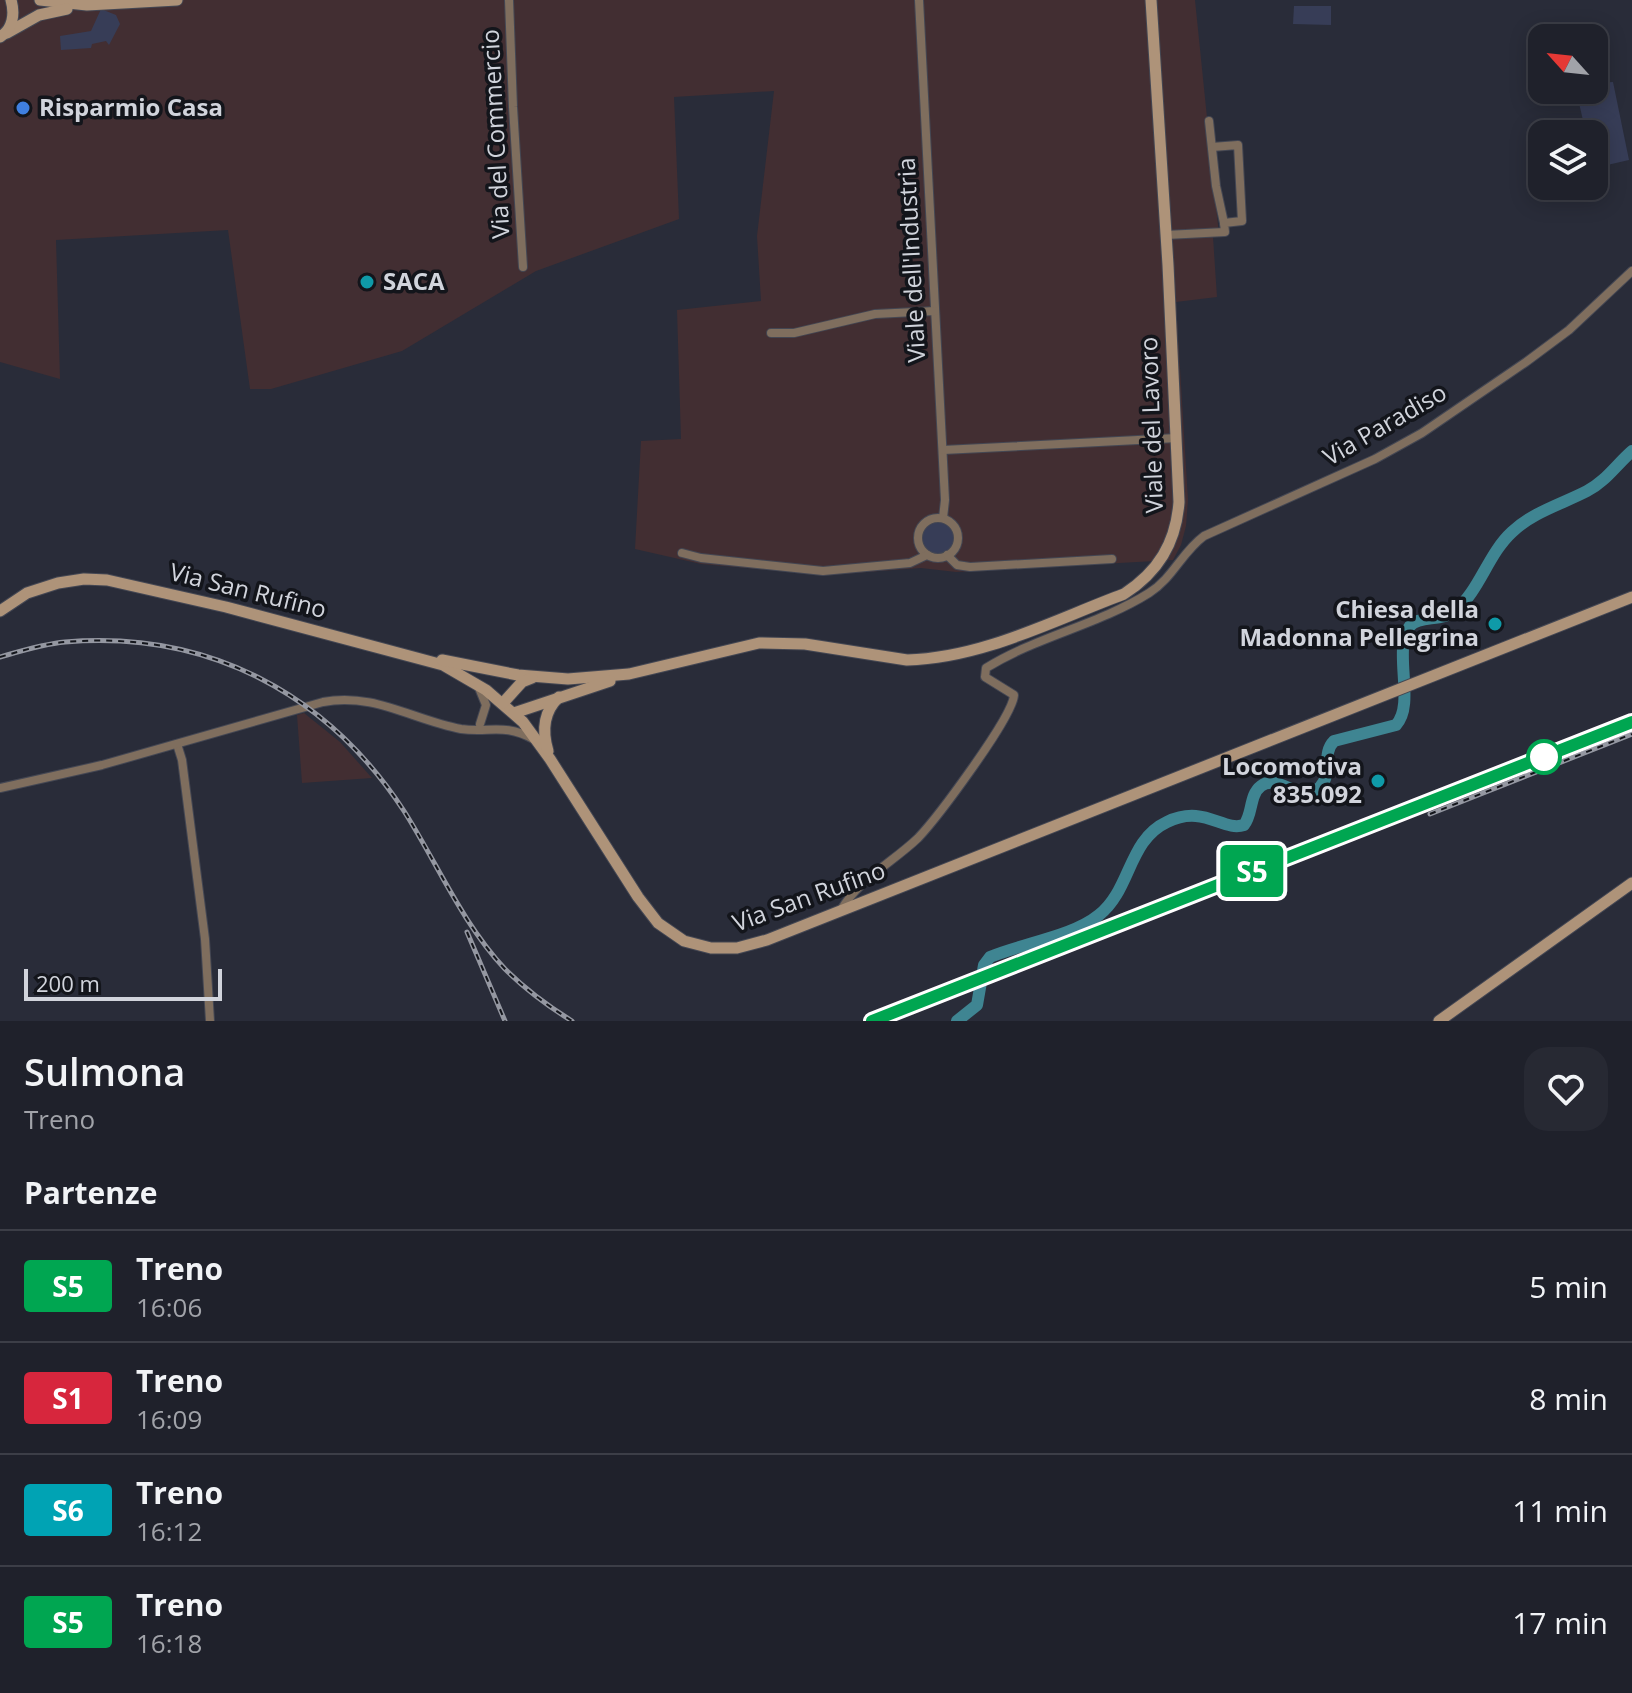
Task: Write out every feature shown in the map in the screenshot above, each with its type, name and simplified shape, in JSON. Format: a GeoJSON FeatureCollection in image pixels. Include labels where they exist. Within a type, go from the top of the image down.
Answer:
{"type":"FeatureCollection","features":[{"type":"Feature","properties":{"kind":"main road"},"geometry":{"type":"LineString","coordinates":[[3,35],[13,18],[11,0]]}},
{"type":"Feature","properties":{"kind":"main road"},"geometry":{"type":"LineString","coordinates":[[40,0],[87,5]]}},
{"type":"Feature","properties":{"kind":"main road"},"geometry":{"type":"LineString","coordinates":[[3,35],[39,15],[87,5],[177,0]]}},
{"type":"Feature","properties":{"kind":"main road","name":"Viale del Lavoro"},"geometry":{"type":"LineString","coordinates":[[514,713],[629,674],[759,643],[805,644],[907,660],[945,657],[993,645],[1124,594],[1142,582],[1166,554],[1174,535],[1179,502],[1151,6]]}},
{"type":"Feature","properties":{"kind":"main road","name":"Via San Rufino"},"geometry":{"type":"LineString","coordinates":[[0,611],[27,593],[58,583],[84,579],[107,580],[431,660],[473,681],[514,713],[540,744],[648,912],[669,932],[684,941],[711,948],[737,948],[767,940],[841,911],[1632,597]]}},
{"type":"Feature","properties":{"kind":"main road","name":"Viale del Lavoro"},"geometry":{"type":"LineString","coordinates":[[431,660],[536,677],[580,679],[629,674]]}},
{"type":"Feature","properties":{"kind":"main road"},"geometry":{"type":"LineString","coordinates":[[503,703],[522,682],[536,677]]}},
{"type":"Feature","properties":{"kind":"main road"},"geometry":{"type":"LineString","coordinates":[[550,759],[544,725],[551,704],[561,695]]}},
{"type":"Feature","properties":{"kind":"main road"},"geometry":{"type":"LineString","coordinates":[[1439,1021],[1632,883]]}},
{"type":"Feature","properties":{"kind":"street","name":"Via del Commercio"},"geometry":{"type":"LineString","coordinates":[[509,0],[523,267]]}},
{"type":"Feature","properties":{"kind":"street","name":"Viale dell'Industria"},"geometry":{"type":"LineString","coordinates":[[919,0],[943,450],[943,518]]}},
{"type":"Feature","properties":{"kind":"street"},"geometry":{"type":"LineString","coordinates":[[1166,235],[1225,232],[1209,121]]}},
{"type":"Feature","properties":{"kind":"street"},"geometry":{"type":"LineString","coordinates":[[1212,147],[1238,145],[1242,221],[1224,223]]}},
{"type":"Feature","properties":{"kind":"street","name":"Via Paradiso"},"geometry":{"type":"LineString","coordinates":[[841,911],[854,891],[897,856],[935,819],[1005,719],[1014,695],[985,677],[986,668],[1033,643],[1111,615],[1149,594],[1162,584],[1204,536],[1375,459],[1422,433],[1569,330],[1632,271]]}},
{"type":"Feature","properties":{"kind":"street"},"geometry":{"type":"LineString","coordinates":[[771,333],[794,333],[875,314],[935,311]]}},
{"type":"Feature","properties":{"kind":"street"},"geometry":{"type":"LineString","coordinates":[[943,450],[1177,438]]}},
{"type":"Feature","properties":{"kind":"street"},"geometry":{"type":"LineString","coordinates":[[943,518],[958,535],[954,549],[947,555],[935,558],[927,555],[918,544],[919,530],[929,519],[943,518]]}},
{"type":"Feature","properties":{"kind":"street"},"geometry":{"type":"LineString","coordinates":[[682,553],[701,558],[823,571],[910,563],[927,555]]}},
{"type":"Feature","properties":{"kind":"street"},"geometry":{"type":"LineString","coordinates":[[947,555],[957,565],[970,567],[1112,559]]}},
{"type":"Feature","properties":{"kind":"street"},"geometry":{"type":"LineString","coordinates":[[1142,582],[1149,594]]}},
{"type":"Feature","properties":{"kind":"street"},"geometry":{"type":"LineString","coordinates":[[473,681],[482,692],[486,705],[483,726]]}},
{"type":"Feature","properties":{"kind":"street"},"geometry":{"type":"LineString","coordinates":[[0,788],[102,765],[323,702],[363,700],[471,730],[514,713]]}},
{"type":"Feature","properties":{"kind":"street"},"geometry":{"type":"LineString","coordinates":[[483,726],[503,703]]}},
{"type":"Feature","properties":{"kind":"street"},"geometry":{"type":"LineString","coordinates":[[483,726],[514,730],[540,744]]}},
{"type":"Feature","properties":{"kind":"street"},"geometry":{"type":"LineString","coordinates":[[177,744],[182,760],[205,939],[210,1021]]}},
{"type":"Feature","properties":{"kind":"shaded area"},"geometry":{"type":"Polygon","coordinates":[[[0,0],[1195,0],[1219,235],[1213,237],[1217,297],[1176,302],[1188,500],[1181,545],[1173,560],[956,572],[921,568],[826,575],[701,564],[635,549],[641,441],[681,439],[677,310],[761,301],[757,236],[774,91],[674,97],[679,219],[536,271],[402,351],[271,389],[250,389],[228,230],[56,240],[60,379],[0,362],[0,0]]]}},
{"type":"Feature","properties":{"kind":"shaded area"},"geometry":{"type":"Polygon","coordinates":[[[1294,6],[1331,6],[1331,25],[1293,24],[1294,6]]]}},
{"type":"Feature","properties":{"kind":"shaded area"},"geometry":{"type":"Polygon","coordinates":[[[101,9],[116,15],[120,24],[109,45],[106,41],[92,44],[91,48],[61,50],[60,36],[91,31],[101,9]]]}},
{"type":"Feature","properties":{"kind":"shaded area"},"geometry":{"type":"Polygon","coordinates":[[[1608,82],[1613,82],[1629,160],[1608,165],[1608,120],[1583,120],[1579,104],[1608,104],[1608,82]]]}},
{"type":"Feature","properties":{"kind":"shaded area"},"geometry":{"type":"Polygon","coordinates":[[[938,522],[949,527],[954,538],[949,549],[938,554],[927,549],[922,538],[927,527],[938,522]]]}},
{"type":"Feature","properties":{"kind":"shaded area"},"geometry":{"type":"Polygon","coordinates":[[[304,713],[340,742],[372,778],[302,783],[297,715],[304,713]]]}},
{"type":"Feature","properties":{"kind":"waterway"},"geometry":{"type":"LineString","coordinates":[[957,1021],[977,1005],[984,965],[990,957],[1075,929],[1088,923],[1110,905],[1144,841],[1154,830],[1180,817],[1192,816],[1228,825],[1244,825],[1261,786],[1275,783],[1305,793],[1313,792],[1324,782],[1328,752],[1334,741],[1396,725],[1402,716],[1404,704],[1403,648],[1410,626],[1455,611],[1471,593],[1496,551],[1512,532],[1538,514],[1593,487],[1632,451]]}},
{"type":"Feature","properties":{"kind":"railway"},"geometry":{"type":"LineString","coordinates":[[0,657],[65,642],[117,641],[167,647],[214,659],[259,678],[300,703],[339,733],[373,769],[404,811],[463,913],[505,969],[572,1021]]}},
{"type":"Feature","properties":{"kind":"railway"},"geometry":{"type":"LineString","coordinates":[[872,1021],[1632,722]]}},
{"type":"Feature","properties":{"kind":"railway"},"geometry":{"type":"LineString","coordinates":[[1430,814],[1632,734]]}},
{"type":"Feature","properties":{"kind":"railway"},"geometry":{"type":"LineString","coordinates":[[467,932],[505,1021]]}},
{"type":"Feature","properties":{"kind":"train","name":"S5"},"geometry":{"type":"LineString","coordinates":[[872,1021],[1632,722]]}},
{"type":"Feature","properties":{"kind":"place","name":"Risparmio Casa"},"geometry":{"type":"Point","coordinates":[23,108]}},
{"type":"Feature","properties":{"kind":"place","name":"SACA"},"geometry":{"type":"Point","coordinates":[367,282]}},
{"type":"Feature","properties":{"kind":"place","name":"Chiesa della Madonna Pellegrina"},"geometry":{"type":"Point","coordinates":[1495,624]}},
{"type":"Feature","properties":{"kind":"place","name":"Locomotiva 835.092"},"geometry":{"type":"Point","coordinates":[1378,781]}}]}
